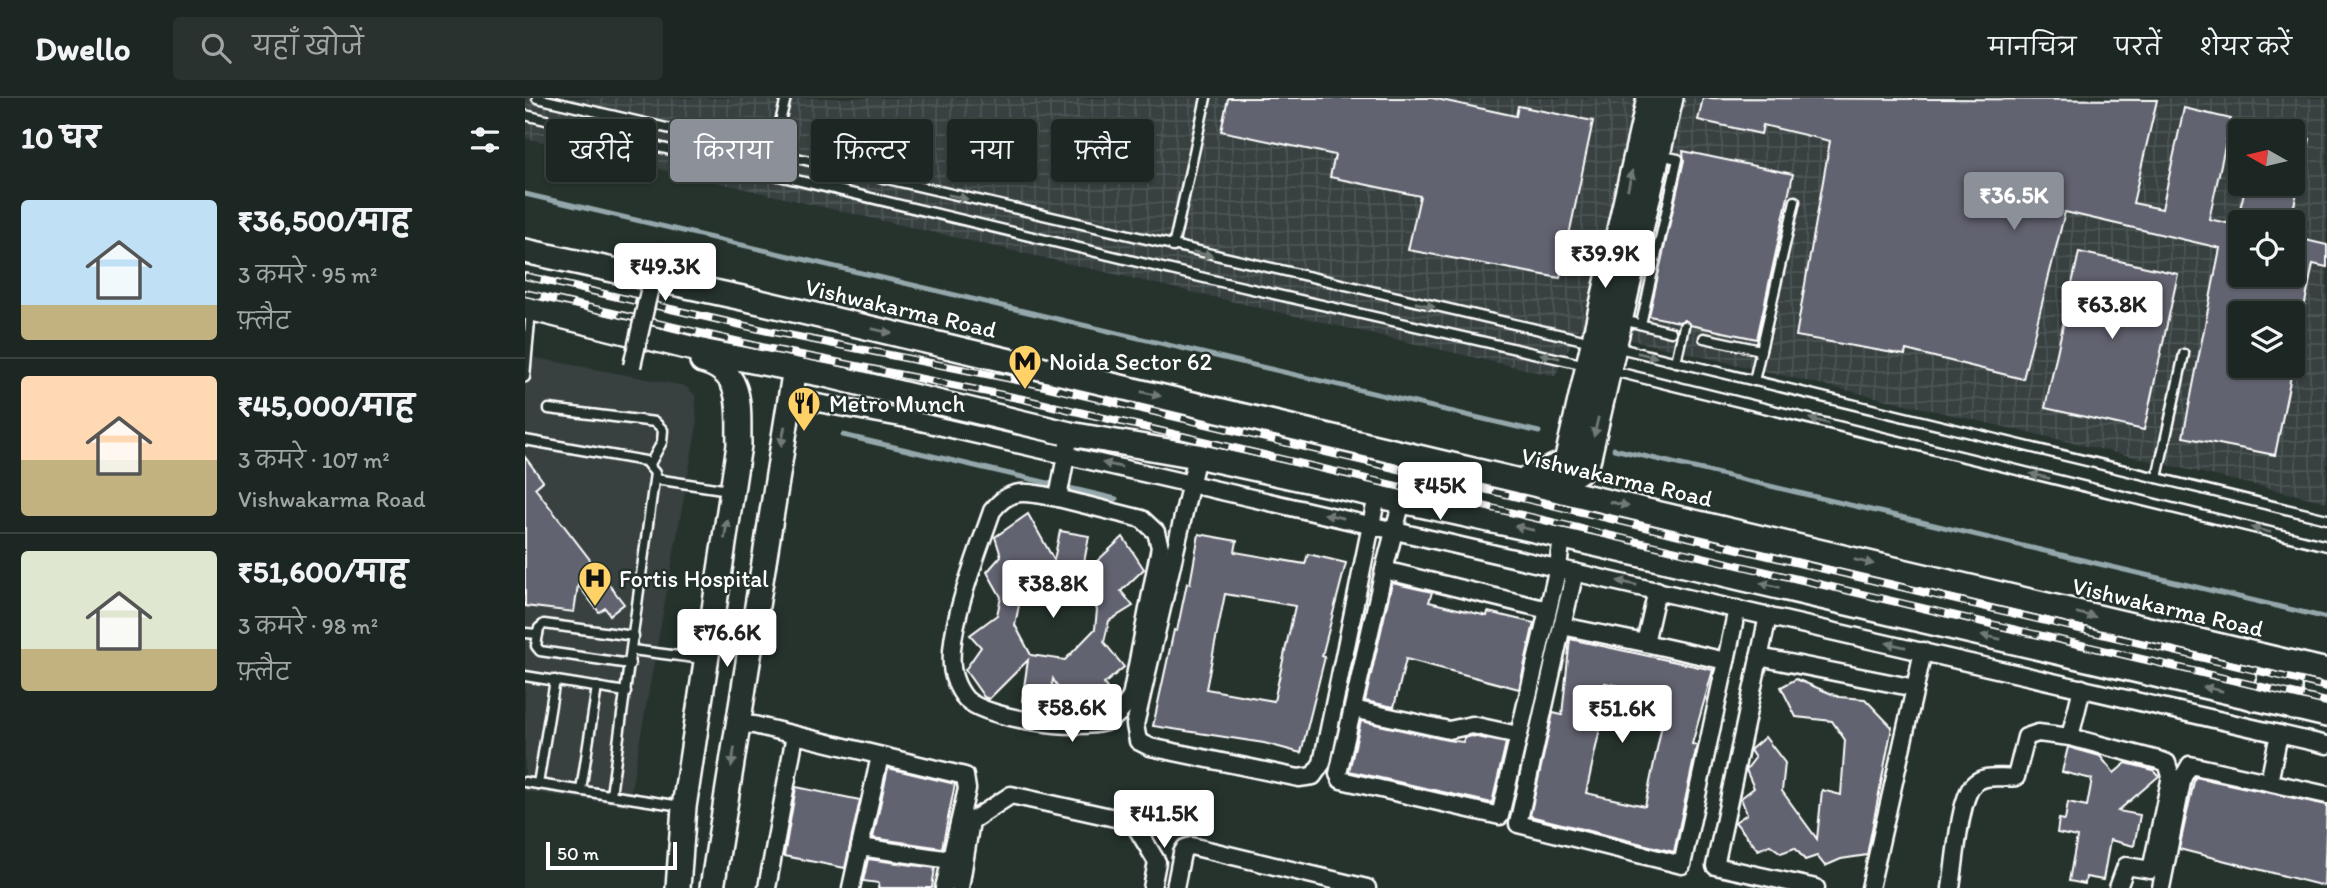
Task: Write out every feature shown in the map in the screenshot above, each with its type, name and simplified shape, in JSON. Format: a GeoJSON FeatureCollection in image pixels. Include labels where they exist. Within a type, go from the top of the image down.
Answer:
{"type":"FeatureCollection","features":[{"type":"Feature","properties":{"kind":"main road"},"geometry":{"type":"LineString","coordinates":[[1553,489],[1587,466],[1599,367],[1649,98]]}},
{"type":"Feature","properties":{"kind":"main road"},"geometry":{"type":"LineString","coordinates":[[1604,345],[1630,322],[1671,98]]}},
{"type":"Feature","properties":{"kind":"main road","name":"Vishwakarma Road"},"geometry":{"type":"LineString","coordinates":[[525,251],[747,299],[2327,671]]}},
{"type":"Feature","properties":{"kind":"main road"},"geometry":{"type":"LineString","coordinates":[[528,315],[795,368],[1068,444],[1198,456],[1402,501],[2327,716]]}},
{"type":"Feature","properties":{"kind":"main road"},"geometry":{"type":"LineString","coordinates":[[528,315],[723,368],[731,376],[737,395],[739,445],[684,807],[678,888]]}},
{"type":"Feature","properties":{"kind":"main road"},"geometry":{"type":"LineString","coordinates":[[1521,481],[1566,462],[1599,367]]}},
{"type":"Feature","properties":{"kind":"main road"},"geometry":{"type":"LineString","coordinates":[[712,888],[795,368]]}},
{"type":"Feature","properties":{"kind":"main road"},"geometry":{"type":"LineString","coordinates":[[2255,699],[2264,692],[2271,676],[2262,656]]}},
{"type":"Feature","properties":{"kind":"main road"},"geometry":{"type":"LineString","coordinates":[[2294,708],[2290,702],[2290,680],[2303,666]]}},
{"type":"Feature","properties":{"kind":"street"},"geometry":{"type":"LineString","coordinates":[[632,366],[659,248]]}},
{"type":"Feature","properties":{"kind":"street"},"geometry":{"type":"LineString","coordinates":[[790,398],[1068,444],[1191,483],[2327,745]]}},
{"type":"Feature","properties":{"kind":"street"},"geometry":{"type":"LineString","coordinates":[[1058,498],[1068,444]]}},
{"type":"Feature","properties":{"kind":"street"},"geometry":{"type":"LineString","coordinates":[[1198,456],[1135,725],[1138,741],[1150,747],[1299,778],[1313,776],[1322,763],[1377,496]]}},
{"type":"Feature","properties":{"kind":"street"},"geometry":{"type":"LineString","coordinates":[[1021,492],[1058,498],[1142,519],[1156,531],[1160,547],[1131,696],[1121,713],[1106,722],[1082,726],[1055,726],[982,709],[966,699],[955,680],[951,660],[953,636],[992,511],[1003,497],[1021,492]]}},
{"type":"Feature","properties":{"kind":"street"},"geometry":{"type":"LineString","coordinates":[[1402,501],[1338,774],[1341,780],[1500,816],[1558,568],[1562,537]]}},
{"type":"Feature","properties":{"kind":"street"},"geometry":{"type":"LineString","coordinates":[[1384,570],[1548,610]]}},
{"type":"Feature","properties":{"kind":"street"},"geometry":{"type":"LineString","coordinates":[[1575,572],[1518,824],[1682,865],[1737,609]]}},
{"type":"Feature","properties":{"kind":"street"},"geometry":{"type":"LineString","coordinates":[[1645,643],[1657,590]]}},
{"type":"Feature","properties":{"kind":"street"},"geometry":{"type":"LineString","coordinates":[[1768,616],[1715,866],[1817,888]]}},
{"type":"Feature","properties":{"kind":"street"},"geometry":{"type":"LineString","coordinates":[[1562,626],[1726,661]]}},
{"type":"Feature","properties":{"kind":"street"},"geometry":{"type":"LineString","coordinates":[[1870,888],[1923,651]]}},
{"type":"Feature","properties":{"kind":"street"},"geometry":{"type":"LineString","coordinates":[[1759,657],[1915,688]]}},
{"type":"Feature","properties":{"kind":"street"},"geometry":{"type":"LineString","coordinates":[[2070,737],[2082,688]]}},
{"type":"Feature","properties":{"kind":"street"},"geometry":{"type":"LineString","coordinates":[[1353,709],[1449,730],[1472,725],[1518,735]]}},
{"type":"Feature","properties":{"kind":"street"},"geometry":{"type":"LineString","coordinates":[[738,724],[965,776],[967,789],[944,888]]}},
{"type":"Feature","properties":{"kind":"street"},"geometry":{"type":"LineString","coordinates":[[1951,888],[1966,799],[1974,784],[1987,777],[2016,777],[2026,737],[2038,733],[2070,737],[2162,761],[2169,768],[2171,776],[2151,870],[2126,866],[2117,888]]}},
{"type":"Feature","properties":{"kind":"street"},"geometry":{"type":"LineString","coordinates":[[2269,782],[2279,734]]}},
{"type":"Feature","properties":{"kind":"street"},"geometry":{"type":"LineString","coordinates":[[767,888],[795,735]]}},
{"type":"Feature","properties":{"kind":"street"},"geometry":{"type":"LineString","coordinates":[[851,888],[880,755]]}},
{"type":"Feature","properties":{"kind":"street"},"geometry":{"type":"LineString","coordinates":[[2161,888],[2187,767],[2194,764],[2327,794]]}},
{"type":"Feature","properties":{"kind":"street"},"geometry":{"type":"LineString","coordinates":[[960,888],[971,821],[1011,796],[1133,822],[1157,862],[1152,888]]}},
{"type":"Feature","properties":{"kind":"street"},"geometry":{"type":"LineString","coordinates":[[1175,888],[1182,853],[1185,848],[1191,846],[1367,888]]}},
{"type":"Feature","properties":{"kind":"street"},"geometry":{"type":"LineString","coordinates":[[860,847],[950,860]]}},
{"type":"Feature","properties":{"kind":"lane"},"geometry":{"type":"LineString","coordinates":[[537,98],[670,129]]}},
{"type":"Feature","properties":{"kind":"lane"},"geometry":{"type":"LineString","coordinates":[[781,119],[786,98]]}},
{"type":"Feature","properties":{"kind":"lane"},"geometry":{"type":"LineString","coordinates":[[1173,247],[1206,98]]}},
{"type":"Feature","properties":{"kind":"lane"},"geometry":{"type":"LineString","coordinates":[[525,115],[670,150]]}},
{"type":"Feature","properties":{"kind":"lane"},"geometry":{"type":"LineString","coordinates":[[797,159],[1604,345],[2327,519]]}},
{"type":"Feature","properties":{"kind":"lane"},"geometry":{"type":"LineString","coordinates":[[797,180],[1221,282],[1599,367],[2327,546]]}},
{"type":"Feature","properties":{"kind":"lane"},"geometry":{"type":"LineString","coordinates":[[1754,381],[1795,201]]}},
{"type":"Feature","properties":{"kind":"lane"},"geometry":{"type":"LineString","coordinates":[[525,377],[528,315]]}},
{"type":"Feature","properties":{"kind":"lane"},"geometry":{"type":"LineString","coordinates":[[1630,322],[1671,332]]}},
{"type":"Feature","properties":{"kind":"lane"},"geometry":{"type":"LineString","coordinates":[[1676,362],[1684,326]]}},
{"type":"Feature","properties":{"kind":"lane"},"geometry":{"type":"LineString","coordinates":[[1704,338],[1761,350]]}},
{"type":"Feature","properties":{"kind":"lane"},"geometry":{"type":"LineString","coordinates":[[2157,478],[2184,354]]}},
{"type":"Feature","properties":{"kind":"lane"},"geometry":{"type":"LineString","coordinates":[[549,409],[655,422],[663,430],[663,437],[650,464],[655,479],[611,795]]}},
{"type":"Feature","properties":{"kind":"lane"},"geometry":{"type":"LineString","coordinates":[[525,440],[650,464]]}},
{"type":"Feature","properties":{"kind":"lane"},"geometry":{"type":"LineString","coordinates":[[655,479],[732,491]]}},
{"type":"Feature","properties":{"kind":"lane"},"geometry":{"type":"LineString","coordinates":[[630,664],[540,651],[536,646],[538,634],[544,624],[634,636]]}},
{"type":"Feature","properties":{"kind":"lane"},"geometry":{"type":"LineString","coordinates":[[525,633],[538,634]]}},
{"type":"Feature","properties":{"kind":"lane"},"geometry":{"type":"LineString","coordinates":[[632,650],[706,660]]}},
{"type":"Feature","properties":{"kind":"lane"},"geometry":{"type":"LineString","coordinates":[[525,676],[625,692]]}},
{"type":"Feature","properties":{"kind":"lane"},"geometry":{"type":"LineString","coordinates":[[538,784],[555,680]]}},
{"type":"Feature","properties":{"kind":"lane"},"geometry":{"type":"LineString","coordinates":[[581,790],[597,687]]}},
{"type":"Feature","properties":{"kind":"lane"},"geometry":{"type":"LineString","coordinates":[[525,782],[684,807]]}},
{"type":"Feature","properties":{"kind":"shaded area"},"geometry":{"type":"Polygon","coordinates":[[[525,98],[2327,98],[2327,502],[1579,328],[1555,376],[715,182],[797,182],[797,119],[670,119],[670,172],[656,168],[656,119],[546,119],[546,143],[525,138],[525,98]]]}},
{"type":"Feature","properties":{"kind":"shaded area","name":"Fortis Hospital"},"geometry":{"type":"Polygon","coordinates":[[[525,356],[685,386],[695,395],[697,425],[628,806],[525,791],[525,356]]]}},
{"type":"Feature","properties":{"kind":"building"},"geometry":{"type":"Polygon","coordinates":[[[1228,98],[1432,98],[1516,116],[1518,106],[1593,121],[1560,278],[1408,250],[1420,196],[1330,177],[1335,155],[1221,131],[1228,98]]]}},
{"type":"Feature","properties":{"kind":"building"},"geometry":{"type":"Polygon","coordinates":[[[1703,98],[2157,100],[2133,203],[2162,209],[2184,108],[2231,119],[2228,119],[2228,133],[2209,219],[2228,223],[2228,287],[2305,287],[2305,240],[2327,245],[2327,267],[2313,264],[2305,303],[2305,301],[2228,301],[2228,378],[2291,378],[2275,455],[2183,437],[2220,248],[2065,212],[2023,379],[1906,350],[1905,355],[1796,336],[1830,141],[1763,125],[1761,134],[1698,120],[1703,98]]]}},
{"type":"Feature","properties":{"kind":"building"},"geometry":{"type":"Polygon","coordinates":[[[2305,138],[2310,139],[2305,160],[2305,138]]]}},
{"type":"Feature","properties":{"kind":"building"},"geometry":{"type":"Polygon","coordinates":[[[1683,151],[1793,174],[1757,339],[1690,325],[1685,320],[1679,322],[1649,316],[1684,160],[1683,151]]]}},
{"type":"Feature","properties":{"kind":"building"},"geometry":{"type":"Polygon","coordinates":[[[2243,196],[2296,196],[2293,210],[2240,210],[2243,196]]]}},
{"type":"Feature","properties":{"kind":"building"},"geometry":{"type":"Polygon","coordinates":[[[2079,252],[2178,274],[2144,430],[2045,408],[2079,252]]]}},
{"type":"Feature","properties":{"kind":"building","name":"Fortis Hospital"},"geometry":{"type":"Polygon","coordinates":[[[525,457],[543,481],[535,488],[624,604],[610,615],[605,608],[599,612],[578,585],[574,612],[525,606],[525,457]]]}},
{"type":"Feature","properties":{"kind":"building"},"geometry":{"type":"Polygon","coordinates":[[[1028,514],[1054,560],[1060,531],[1089,536],[1082,573],[1049,568],[1022,590],[1015,625],[1031,655],[1065,660],[1095,629],[1097,610],[1082,575],[1123,537],[1144,569],[1121,591],[1133,606],[1109,621],[1104,642],[1124,667],[1104,684],[1116,701],[1098,713],[1074,714],[1053,679],[1049,705],[1022,701],[1028,660],[989,699],[984,697],[965,670],[981,647],[970,635],[997,615],[1001,597],[987,572],[1001,556],[995,537],[1028,514]]]}},
{"type":"Feature","properties":{"kind":"building"},"geometry":{"type":"Polygon","coordinates":[[[1199,534],[1237,541],[1235,552],[1305,564],[1308,554],[1346,563],[1301,753],[1264,743],[1153,726],[1174,630],[1177,631],[1187,583],[1190,584],[1199,534]],[[1225,594],[1206,689],[1274,701],[1295,606],[1225,594]]]}},
{"type":"Feature","properties":{"kind":"building"},"geometry":{"type":"Polygon","coordinates":[[[1392,583],[1432,592],[1429,602],[1487,616],[1488,612],[1534,623],[1519,689],[1406,659],[1394,707],[1365,701],[1392,583]]]}},
{"type":"Feature","properties":{"kind":"building"},"geometry":{"type":"Polygon","coordinates":[[[1570,639],[1713,670],[1692,744],[1697,745],[1674,852],[1530,816],[1553,713],[1562,715],[1570,639]],[[1605,683],[1601,724],[1586,793],[1645,806],[1668,696],[1605,683]]]}},
{"type":"Feature","properties":{"kind":"building"},"geometry":{"type":"Polygon","coordinates":[[[1796,679],[1839,697],[1865,699],[1892,727],[1867,855],[1841,859],[1825,866],[1817,856],[1805,860],[1795,848],[1781,853],[1770,845],[1758,850],[1735,822],[1747,814],[1741,798],[1754,788],[1746,770],[1755,758],[1750,750],[1765,737],[1785,763],[1782,791],[1817,839],[1822,790],[1841,795],[1845,740],[1832,721],[1796,717],[1781,687],[1796,679]]]}},
{"type":"Feature","properties":{"kind":"building"},"geometry":{"type":"Polygon","coordinates":[[[1361,721],[1447,740],[1463,742],[1464,738],[1472,736],[1506,743],[1492,803],[1349,771],[1361,721]]]}},
{"type":"Feature","properties":{"kind":"building"},"geometry":{"type":"Polygon","coordinates":[[[2068,747],[2100,756],[2114,773],[2126,763],[2153,770],[2159,776],[2118,811],[2140,815],[2134,846],[2110,840],[2103,880],[2086,877],[2085,884],[2069,881],[2077,837],[2057,833],[2059,819],[2065,820],[2068,802],[2087,806],[2092,779],[2062,772],[2068,747]]]}},
{"type":"Feature","properties":{"kind":"building"},"geometry":{"type":"Polygon","coordinates":[[[888,768],[955,784],[942,848],[873,838],[888,768]]]}},
{"type":"Feature","properties":{"kind":"building"},"geometry":{"type":"Polygon","coordinates":[[[2195,777],[2327,805],[2324,886],[2179,849],[2195,777]]]}},
{"type":"Feature","properties":{"kind":"building"},"geometry":{"type":"Polygon","coordinates":[[[796,787],[860,800],[845,868],[784,856],[796,787]]]}},
{"type":"Feature","properties":{"kind":"building"},"geometry":{"type":"Polygon","coordinates":[[[868,859],[935,868],[932,888],[878,888],[879,883],[863,881],[868,859]]]}},
{"type":"Feature","properties":{"kind":"waterway"},"geometry":{"type":"LineString","coordinates":[[525,194],[1539,432]]}},
{"type":"Feature","properties":{"kind":"waterway"},"geometry":{"type":"LineString","coordinates":[[843,435],[1116,499]]}},
{"type":"Feature","properties":{"kind":"waterway"},"geometry":{"type":"LineString","coordinates":[[1614,449],[2327,618]]}},
{"type":"Feature","properties":{"kind":"railway"},"geometry":{"type":"LineString","coordinates":[[525,276],[768,331],[1027,382],[2327,687]]}},
{"type":"Feature","properties":{"kind":"railway"},"geometry":{"type":"LineString","coordinates":[[525,293],[766,348],[1023,399],[2327,702]]}},
{"type":"Feature","properties":{"kind":"place","name":"Noida Sector 62"},"geometry":{"type":"Point","coordinates":[1025,391]}},
{"type":"Feature","properties":{"kind":"place","name":"Metro Munch"},"geometry":{"type":"Point","coordinates":[804,433]}},
{"type":"Feature","properties":{"kind":"place","name":"Fortis Hospital"},"geometry":{"type":"Point","coordinates":[595,608]}}]}
